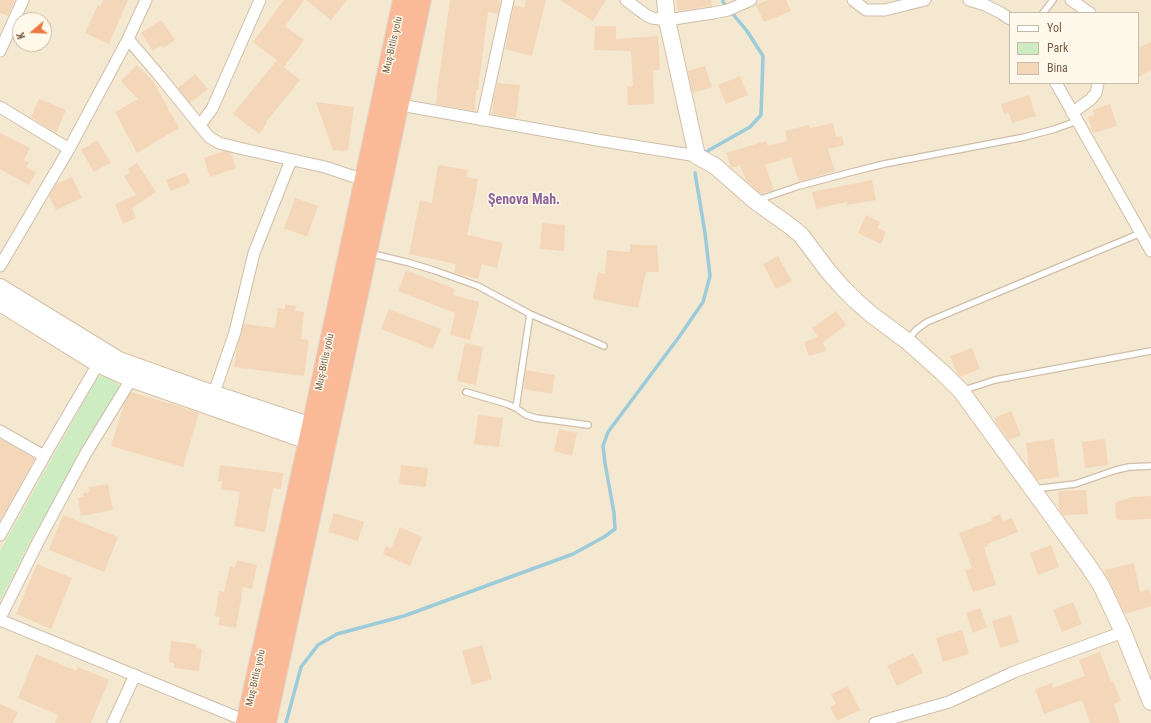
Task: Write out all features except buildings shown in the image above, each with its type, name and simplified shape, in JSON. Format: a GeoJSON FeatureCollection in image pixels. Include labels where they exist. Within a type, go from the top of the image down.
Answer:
{"type":"FeatureCollection","features":[{"type":"Feature","properties":{"kind":"highway","name":"Muş-Bitlis yolu"},"geometry":{"type":"LineString","coordinates":[[266,723],[358,251],[390,102],[406,0]]}},
{"type":"Feature","properties":{"kind":"highway","name":"Muş-Bitlis yolu"},"geometry":{"type":"LineString","coordinates":[[367,208],[364,180],[390,102]]}},
{"type":"Feature","properties":{"kind":"highway","name":"Muş-Bitlis yolu"},"geometry":{"type":"LineString","coordinates":[[246,722],[310,433],[358,251]]}},
{"type":"Feature","properties":{"kind":"street"},"geometry":{"type":"LineString","coordinates":[[0,50],[23,0]]}},
{"type":"Feature","properties":{"kind":"street"},"geometry":{"type":"LineString","coordinates":[[0,266],[69,149],[128,39],[146,0]]}},
{"type":"Feature","properties":{"kind":"street"},"geometry":{"type":"LineString","coordinates":[[200,125],[212,109],[260,0]]}},
{"type":"Feature","properties":{"kind":"street"},"geometry":{"type":"LineString","coordinates":[[482,120],[508,0]]}},
{"type":"Feature","properties":{"kind":"street"},"geometry":{"type":"LineString","coordinates":[[626,0],[646,15],[660,20],[728,10],[746,2]]}},
{"type":"Feature","properties":{"kind":"street"},"geometry":{"type":"LineString","coordinates":[[665,0],[667,20],[697,156]]}},
{"type":"Feature","properties":{"kind":"street"},"geometry":{"type":"LineString","coordinates":[[855,1],[866,10],[885,10],[926,0]]}},
{"type":"Feature","properties":{"kind":"street"},"geometry":{"type":"LineString","coordinates":[[969,0],[990,8],[1009,18]]}},
{"type":"Feature","properties":{"kind":"street"},"geometry":{"type":"LineString","coordinates":[[1071,0],[1089,12]]}},
{"type":"Feature","properties":{"kind":"street"},"geometry":{"type":"LineString","coordinates":[[128,39],[209,137],[219,143],[325,167],[364,180]]}},
{"type":"Feature","properties":{"kind":"street"},"geometry":{"type":"LineString","coordinates":[[1057,84],[1151,250]]}},
{"type":"Feature","properties":{"kind":"street"},"geometry":{"type":"LineString","coordinates":[[1075,117],[1096,93],[1098,84]]}},
{"type":"Feature","properties":{"kind":"street"},"geometry":{"type":"LineString","coordinates":[[390,102],[482,120],[697,156],[715,166],[756,201],[801,235],[828,271],[856,302],[907,341],[943,373],[961,392],[1101,585],[1123,632],[1151,702]]}},
{"type":"Feature","properties":{"kind":"street"},"geometry":{"type":"LineString","coordinates":[[0,107],[69,149]]}},
{"type":"Feature","properties":{"kind":"street"},"geometry":{"type":"LineString","coordinates":[[214,393],[234,332],[254,253],[291,160]]}},
{"type":"Feature","properties":{"kind":"street"},"geometry":{"type":"LineString","coordinates":[[0,286],[102,358]]}},
{"type":"Feature","properties":{"kind":"street"},"geometry":{"type":"LineString","coordinates":[[0,303],[102,358],[119,360],[135,373],[310,433]]}},
{"type":"Feature","properties":{"kind":"street"},"geometry":{"type":"LineString","coordinates":[[0,535],[44,456],[102,358]]}},
{"type":"Feature","properties":{"kind":"street"},"geometry":{"type":"LineString","coordinates":[[135,373],[214,393],[310,433]]}},
{"type":"Feature","properties":{"kind":"street"},"geometry":{"type":"LineString","coordinates":[[135,373],[86,453],[38,540],[0,619],[246,722]]}},
{"type":"Feature","properties":{"kind":"street"},"geometry":{"type":"LineString","coordinates":[[0,431],[44,456]]}},
{"type":"Feature","properties":{"kind":"street"},"geometry":{"type":"LineString","coordinates":[[875,723],[949,702],[1014,672],[1123,632]]}},
{"type":"Feature","properties":{"kind":"street"},"geometry":{"type":"LineString","coordinates":[[113,723],[135,675]]}},
{"type":"Feature","properties":{"kind":"lane"},"geometry":{"type":"LineString","coordinates":[[1044,12],[1053,0]]}},
{"type":"Feature","properties":{"kind":"lane"},"geometry":{"type":"LineString","coordinates":[[756,201],[807,184],[884,164],[1032,136],[1055,129],[1075,117]]}},
{"type":"Feature","properties":{"kind":"lane"},"geometry":{"type":"LineString","coordinates":[[907,341],[916,330],[927,322],[1141,233]]}},
{"type":"Feature","properties":{"kind":"lane"},"geometry":{"type":"LineString","coordinates":[[358,251],[410,263],[478,286],[530,314],[604,346]]}},
{"type":"Feature","properties":{"kind":"lane"},"geometry":{"type":"LineString","coordinates":[[516,408],[530,314]]}},
{"type":"Feature","properties":{"kind":"lane"},"geometry":{"type":"LineString","coordinates":[[961,392],[995,380],[1151,352]]}},
{"type":"Feature","properties":{"kind":"lane"},"geometry":{"type":"LineString","coordinates":[[466,392],[500,401],[516,408],[526,415],[536,418],[588,425]]}},
{"type":"Feature","properties":{"kind":"lane"},"geometry":{"type":"LineString","coordinates":[[1032,489],[1083,482],[1105,472],[1129,467],[1151,466]]}},
{"type":"Feature","properties":{"kind":"shaded area"},"geometry":{"type":"Polygon","coordinates":[[[0,0],[1151,0],[1151,723],[0,723],[0,0]]]}},
{"type":"Feature","properties":{"kind":"green space"},"geometry":{"type":"Polygon","coordinates":[[[105,374],[120,386],[30,542],[0,601],[0,551],[97,378],[105,374]]]}},
{"type":"Feature","properties":{"kind":"waterway"},"geometry":{"type":"LineString","coordinates":[[704,153],[750,127],[761,115],[763,56],[747,31],[723,2],[723,0]]}},
{"type":"Feature","properties":{"kind":"waterway"},"geometry":{"type":"LineString","coordinates":[[286,723],[301,667],[318,645],[337,634],[404,616],[573,554],[604,537],[615,529],[614,513],[603,446],[608,432],[679,337],[703,302],[710,276],[705,233],[695,173]]}},
{"type":"Feature","properties":{"kind":"district","name":"Şenova Mah."},"geometry":{"type":"Point","coordinates":[524,200]}}]}
